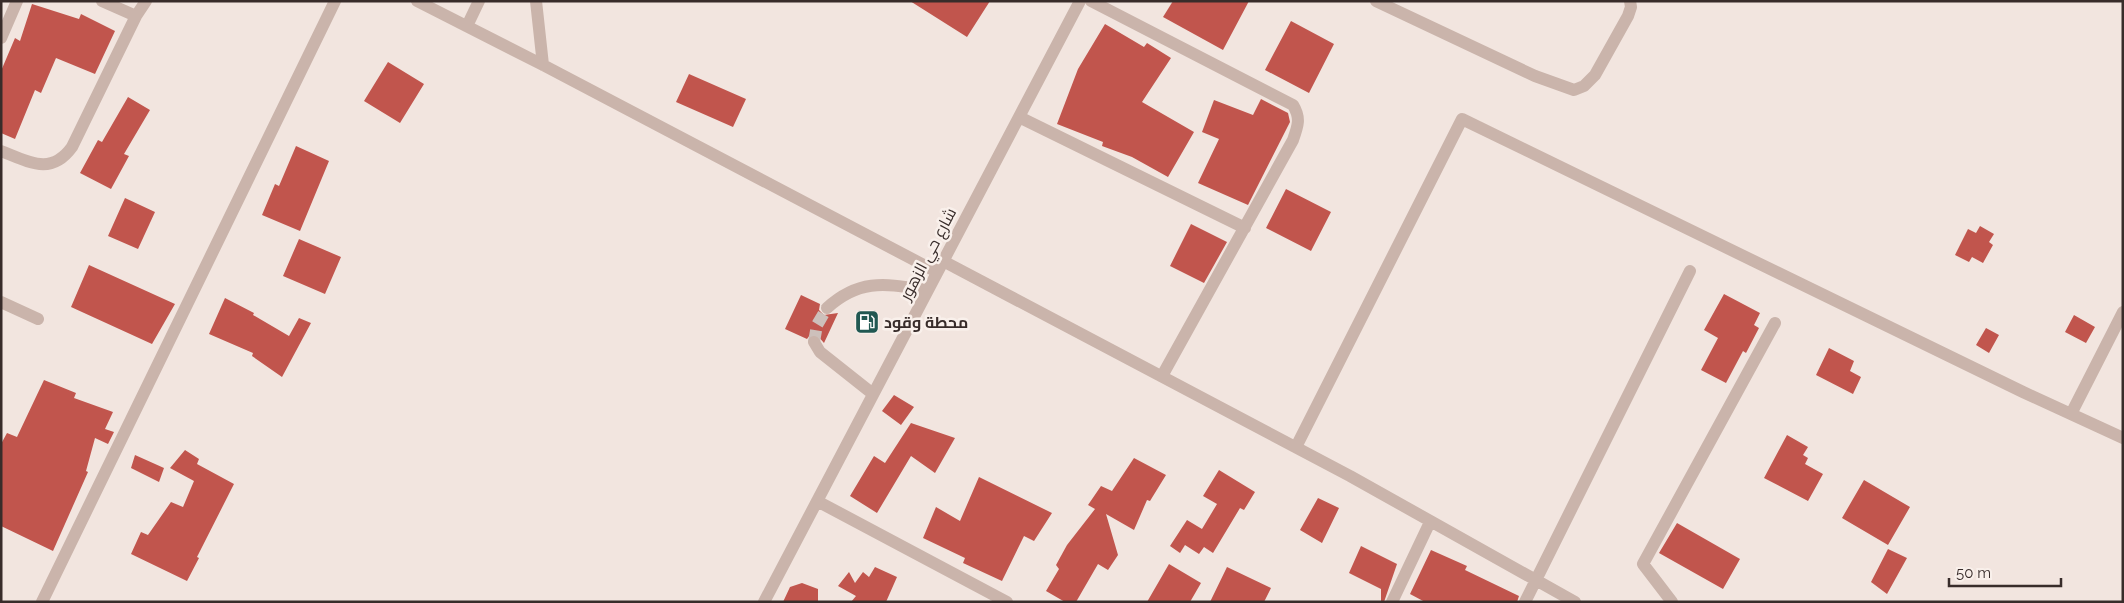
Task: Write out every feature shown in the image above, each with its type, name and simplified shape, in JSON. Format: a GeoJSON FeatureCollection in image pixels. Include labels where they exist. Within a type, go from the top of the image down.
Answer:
{"type":"FeatureCollection","features":[{"type":"Feature","properties":{"kind":"street"},"geometry":{"type":"LineString","coordinates":[[1,38],[17,1]]}},
{"type":"Feature","properties":{"kind":"street"},"geometry":{"type":"LineString","coordinates":[[102,1],[136,16]]}},
{"type":"Feature","properties":{"kind":"street"},"geometry":{"type":"LineString","coordinates":[[1,151],[42,165],[63,159],[72,147],[136,16],[146,1]]}},
{"type":"Feature","properties":{"kind":"street"},"geometry":{"type":"LineString","coordinates":[[42,602],[335,1]]}},
{"type":"Feature","properties":{"kind":"street"},"geometry":{"type":"LineString","coordinates":[[417,1],[940,266],[1162,376],[1296,447],[1575,602]]}},
{"type":"Feature","properties":{"kind":"street"},"geometry":{"type":"LineString","coordinates":[[467,26],[479,1]]}},
{"type":"Feature","properties":{"kind":"street"},"geometry":{"type":"LineString","coordinates":[[536,1],[543,65]]}},
{"type":"Feature","properties":{"kind":"street","name":"شارع حي الزهور"},"geometry":{"type":"LineString","coordinates":[[764,602],[1080,1]]}},
{"type":"Feature","properties":{"kind":"street"},"geometry":{"type":"LineString","coordinates":[[1091,1],[1293,105],[1298,113],[1299,123],[1293,140],[1162,376]]}},
{"type":"Feature","properties":{"kind":"street"},"geometry":{"type":"LineString","coordinates":[[1376,1],[1535,76],[1574,90],[1584,86],[1595,74],[1628,16],[1631,7],[1630,1]]}},
{"type":"Feature","properties":{"kind":"street"},"geometry":{"type":"LineString","coordinates":[[1019,118],[1245,228]]}},
{"type":"Feature","properties":{"kind":"street"},"geometry":{"type":"LineString","coordinates":[[1296,447],[1462,119],[2123,438]]}},
{"type":"Feature","properties":{"kind":"street"},"geometry":{"type":"LineString","coordinates":[[1525,602],[1690,271]]}},
{"type":"Feature","properties":{"kind":"street"},"geometry":{"type":"LineString","coordinates":[[827,308],[842,295],[857,288],[891,284],[927,290]]}},
{"type":"Feature","properties":{"kind":"street"},"geometry":{"type":"LineString","coordinates":[[1,302],[38,319]]}},
{"type":"Feature","properties":{"kind":"street"},"geometry":{"type":"LineString","coordinates":[[2071,414],[2123,312]]}},
{"type":"Feature","properties":{"kind":"street"},"geometry":{"type":"LineString","coordinates":[[1672,602],[1643,564],[1775,323]]}},
{"type":"Feature","properties":{"kind":"street"},"geometry":{"type":"LineString","coordinates":[[814,342],[820,352],[873,394]]}},
{"type":"Feature","properties":{"kind":"street"},"geometry":{"type":"LineString","coordinates":[[817,502],[1007,602]]}},
{"type":"Feature","properties":{"kind":"street"},"geometry":{"type":"LineString","coordinates":[[1392,602],[1430,522]]}},
{"type":"Feature","properties":{"kind":"building"},"geometry":{"type":"Polygon","coordinates":[[[910,1],[990,1],[967,37],[910,1]]]}},
{"type":"Feature","properties":{"kind":"building"},"geometry":{"type":"Polygon","coordinates":[[[1173,1],[1249,1],[1223,50],[1163,17],[1173,1]]]}},
{"type":"Feature","properties":{"kind":"building"},"geometry":{"type":"Polygon","coordinates":[[[32,4],[79,19],[81,14],[115,31],[95,74],[56,58],[41,93],[35,90],[15,139],[1,133],[1,71],[15,38],[20,41],[32,4]]]}},
{"type":"Feature","properties":{"kind":"building"},"geometry":{"type":"Polygon","coordinates":[[[1291,21],[1334,44],[1309,93],[1265,70],[1291,21]]]}},
{"type":"Feature","properties":{"kind":"building"},"geometry":{"type":"Polygon","coordinates":[[[1105,24],[1144,47],[1147,43],[1171,58],[1142,102],[1194,132],[1168,177],[1132,157],[1102,146],[1103,142],[1057,124],[1078,69],[1105,24]]]}},
{"type":"Feature","properties":{"kind":"building"},"geometry":{"type":"Polygon","coordinates":[[[388,62],[424,84],[400,123],[364,101],[388,62]]]}},
{"type":"Feature","properties":{"kind":"building"},"geometry":{"type":"Polygon","coordinates":[[[689,74],[746,99],[733,127],[676,102],[689,74]]]}},
{"type":"Feature","properties":{"kind":"building"},"geometry":{"type":"Polygon","coordinates":[[[128,97],[150,110],[124,154],[129,156],[111,189],[80,173],[98,140],[102,142],[128,97]]]}},
{"type":"Feature","properties":{"kind":"building"},"geometry":{"type":"Polygon","coordinates":[[[1261,99],[1288,113],[1290,122],[1248,205],[1198,183],[1219,139],[1202,132],[1214,100],[1253,115],[1261,99]]]}},
{"type":"Feature","properties":{"kind":"building"},"geometry":{"type":"Polygon","coordinates":[[[296,146],[329,161],[300,231],[262,215],[275,184],[279,186],[296,146]]]}},
{"type":"Feature","properties":{"kind":"building"},"geometry":{"type":"Polygon","coordinates":[[[1286,189],[1331,212],[1311,251],[1266,228],[1286,189]]]}},
{"type":"Feature","properties":{"kind":"building"},"geometry":{"type":"Polygon","coordinates":[[[125,198],[155,212],[138,249],[108,236],[125,198]]]}},
{"type":"Feature","properties":{"kind":"building"},"geometry":{"type":"Polygon","coordinates":[[[1191,224],[1227,242],[1204,283],[1170,266],[1191,224]]]}},
{"type":"Feature","properties":{"kind":"building"},"geometry":{"type":"Polygon","coordinates":[[[1980,226],[1994,234],[1989,242],[1993,245],[1983,263],[1972,257],[1969,262],[1955,255],[1968,229],[1976,233],[1980,226]]]}},
{"type":"Feature","properties":{"kind":"building"},"geometry":{"type":"Polygon","coordinates":[[[299,239],[341,257],[325,294],[283,276],[299,239]]]}},
{"type":"Feature","properties":{"kind":"building"},"geometry":{"type":"Polygon","coordinates":[[[89,265],[175,304],[152,344],[71,307],[89,265]]]}},
{"type":"Feature","properties":{"kind":"building"},"geometry":{"type":"Polygon","coordinates":[[[1724,294],[1760,313],[1754,325],[1759,328],[1746,353],[1743,351],[1726,383],[1701,370],[1718,338],[1704,330],[1724,294]]]}},
{"type":"Feature","properties":{"kind":"building"},"geometry":{"type":"Polygon","coordinates":[[[801,295],[820,304],[819,310],[824,315],[838,313],[824,343],[817,335],[810,335],[807,339],[785,329],[801,295]]]}},
{"type":"Feature","properties":{"kind":"building"},"geometry":{"type":"Polygon","coordinates":[[[225,298],[254,313],[253,315],[289,336],[299,318],[311,323],[282,377],[252,356],[253,353],[209,334],[225,298]]]}},
{"type":"Feature","properties":{"kind":"building"},"geometry":{"type":"Polygon","coordinates":[[[2074,315],[2095,327],[2086,343],[2065,332],[2074,315]]]}},
{"type":"Feature","properties":{"kind":"building"},"geometry":{"type":"Polygon","coordinates":[[[1986,328],[1999,335],[1989,353],[1976,345],[1986,328]]]}},
{"type":"Feature","properties":{"kind":"building"},"geometry":{"type":"Polygon","coordinates":[[[1829,348],[1854,361],[1850,371],[1861,377],[1853,394],[1816,375],[1829,348]]]}},
{"type":"Feature","properties":{"kind":"building"},"geometry":{"type":"Polygon","coordinates":[[[44,380],[76,393],[74,398],[113,412],[105,429],[114,432],[108,444],[95,438],[86,471],[88,472],[53,551],[1,526],[1,444],[7,433],[17,437],[44,380]]]}},
{"type":"Feature","properties":{"kind":"building"},"geometry":{"type":"Polygon","coordinates":[[[894,395],[914,407],[901,425],[882,411],[894,395]]]}},
{"type":"Feature","properties":{"kind":"building"},"geometry":{"type":"Polygon","coordinates":[[[911,423],[955,438],[935,473],[911,456],[877,513],[850,496],[874,456],[885,463],[911,423]]]}},
{"type":"Feature","properties":{"kind":"building"},"geometry":{"type":"Polygon","coordinates":[[[1787,435],[1808,447],[1803,455],[1808,458],[1805,464],[1823,474],[1808,501],[1764,478],[1787,435]]]}},
{"type":"Feature","properties":{"kind":"building"},"geometry":{"type":"Polygon","coordinates":[[[185,450],[199,459],[197,464],[234,484],[187,581],[131,554],[141,532],[148,535],[171,502],[183,507],[194,481],[170,468],[185,450]]]}},
{"type":"Feature","properties":{"kind":"building"},"geometry":{"type":"Polygon","coordinates":[[[135,455],[164,468],[159,482],[131,468],[135,455]]]}},
{"type":"Feature","properties":{"kind":"building"},"geometry":{"type":"Polygon","coordinates":[[[1134,458],[1166,475],[1150,501],[1147,500],[1134,530],[1106,514],[1118,555],[1108,570],[1098,564],[1076,602],[1065,602],[1046,591],[1059,569],[1056,565],[1067,545],[1095,509],[1088,505],[1101,486],[1112,491],[1134,458]]]}},
{"type":"Feature","properties":{"kind":"building"},"geometry":{"type":"Polygon","coordinates":[[[1219,470],[1255,492],[1244,510],[1240,508],[1213,553],[1204,547],[1199,554],[1185,545],[1180,553],[1170,546],[1187,520],[1202,529],[1217,504],[1203,496],[1219,470]]]}},
{"type":"Feature","properties":{"kind":"building"},"geometry":{"type":"Polygon","coordinates":[[[979,477],[1052,513],[1034,541],[1024,536],[1002,581],[963,563],[965,558],[923,538],[936,507],[960,521],[979,477]]]}},
{"type":"Feature","properties":{"kind":"building"},"geometry":{"type":"Polygon","coordinates":[[[1864,480],[1910,507],[1888,545],[1842,518],[1864,480]]]}},
{"type":"Feature","properties":{"kind":"building"},"geometry":{"type":"Polygon","coordinates":[[[1318,498],[1339,508],[1322,543],[1300,530],[1318,498]]]}},
{"type":"Feature","properties":{"kind":"building"},"geometry":{"type":"Polygon","coordinates":[[[1677,523],[1740,559],[1723,589],[1659,553],[1677,523]]]}},
{"type":"Feature","properties":{"kind":"building"},"geometry":{"type":"Polygon","coordinates":[[[1361,546],[1397,564],[1384,602],[1381,602],[1381,589],[1349,573],[1361,546]]]}},
{"type":"Feature","properties":{"kind":"building"},"geometry":{"type":"Polygon","coordinates":[[[1888,549],[1907,558],[1887,594],[1871,582],[1888,549]]]}},
{"type":"Feature","properties":{"kind":"building"},"geometry":{"type":"Polygon","coordinates":[[[1431,550],[1467,566],[1465,570],[1519,596],[1517,602],[1425,602],[1410,594],[1431,550]]]}},
{"type":"Feature","properties":{"kind":"building"},"geometry":{"type":"Polygon","coordinates":[[[1169,564],[1201,583],[1190,602],[1147,602],[1169,564]]]}},
{"type":"Feature","properties":{"kind":"building"},"geometry":{"type":"Polygon","coordinates":[[[875,567],[897,577],[886,602],[851,602],[856,596],[838,586],[849,572],[855,583],[863,572],[869,577],[875,567]]]}},
{"type":"Feature","properties":{"kind":"building"},"geometry":{"type":"Polygon","coordinates":[[[1227,567],[1271,588],[1264,602],[1210,602],[1227,567]]]}},
{"type":"Feature","properties":{"kind":"building"},"geometry":{"type":"Polygon","coordinates":[[[802,583],[818,589],[818,602],[783,602],[790,587],[802,583]]]}},
{"type":"Feature","properties":{"kind":"tunnel"},"geometry":{"type":"LineString","coordinates":[[814,342],[817,325],[827,308]]}},
{"type":"Feature","properties":{"kind":"place","name":"محطة وقود"},"geometry":{"type":"Point","coordinates":[867,322]}}]}
